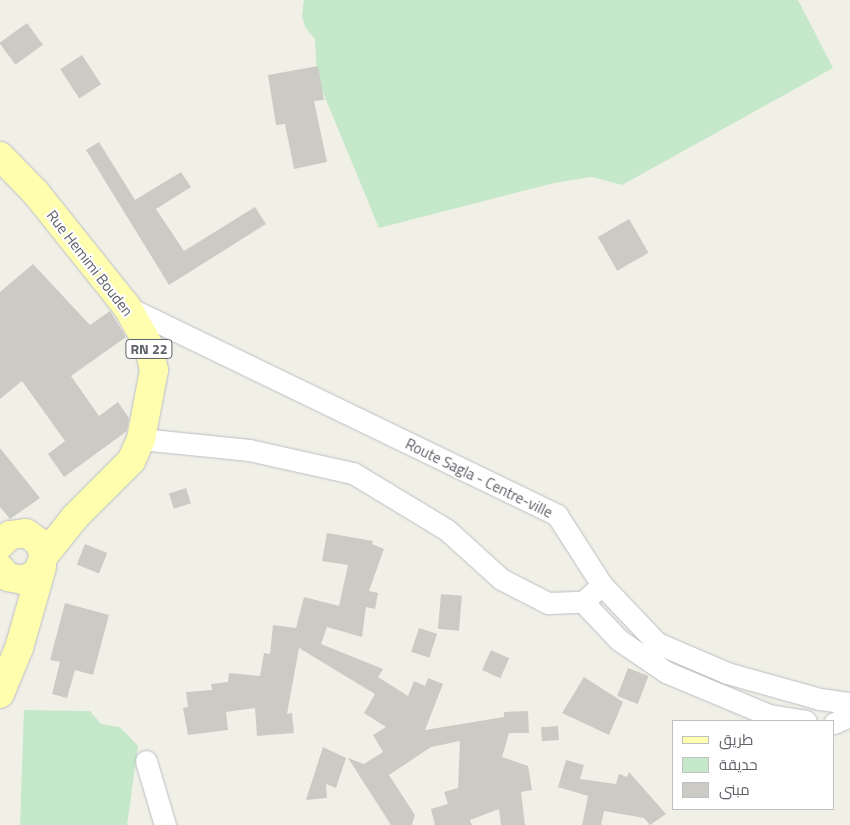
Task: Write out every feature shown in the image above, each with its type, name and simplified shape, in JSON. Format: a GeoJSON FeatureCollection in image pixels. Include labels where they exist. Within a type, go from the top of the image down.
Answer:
{"type":"FeatureCollection","features":[{"type":"Feature","properties":{"kind":"main road","name":"Rue Hemimi Bouden"},"geometry":{"type":"LineString","coordinates":[[0,156],[36,193],[127,307],[148,344],[154,370],[141,439],[131,461],[75,516],[43,561],[20,648],[0,694]]}},
{"type":"Feature","properties":{"kind":"main road"},"geometry":{"type":"LineString","coordinates":[[0,545],[10,535],[26,533],[39,542],[43,561],[23,580],[8,576],[0,568]]}},
{"type":"Feature","properties":{"kind":"street","name":"Route Sagla - Centre-ville"},"geometry":{"type":"LineString","coordinates":[[127,307],[557,515],[602,585],[657,643],[727,673],[820,699],[850,703]]}},
{"type":"Feature","properties":{"kind":"street"},"geometry":{"type":"LineString","coordinates":[[141,439],[248,450],[352,473],[447,530],[501,578],[548,603],[583,602],[602,585]]}},
{"type":"Feature","properties":{"kind":"street"},"geometry":{"type":"LineString","coordinates":[[583,602],[619,640],[666,672],[769,715],[800,720]]}},
{"type":"Feature","properties":{"kind":"street"},"geometry":{"type":"LineString","coordinates":[[835,723],[850,716]]}},
{"type":"Feature","properties":{"kind":"street"},"geometry":{"type":"LineString","coordinates":[[146,760],[165,825]]}},
{"type":"Feature","properties":{"kind":"green space"},"geometry":{"type":"Polygon","coordinates":[[[304,0],[798,0],[833,68],[622,185],[592,177],[554,183],[379,228],[317,78],[315,39],[305,27],[302,16],[304,0]]]}},
{"type":"Feature","properties":{"kind":"green space"},"geometry":{"type":"Polygon","coordinates":[[[24,710],[90,711],[101,724],[120,727],[138,746],[127,825],[20,825],[24,710]]]}},
{"type":"Feature","properties":{"kind":"building"},"geometry":{"type":"Polygon","coordinates":[[[27,23],[43,45],[15,65],[0,43],[27,23]]]}},
{"type":"Feature","properties":{"kind":"building"},"geometry":{"type":"Polygon","coordinates":[[[82,55],[101,84],[79,99],[60,69],[82,55]]]}},
{"type":"Feature","properties":{"kind":"building"},"geometry":{"type":"Polygon","coordinates":[[[318,66],[324,100],[314,101],[327,162],[294,169],[285,124],[276,125],[268,75],[318,66]]]}},
{"type":"Feature","properties":{"kind":"building"},"geometry":{"type":"Polygon","coordinates":[[[99,142],[135,200],[181,172],[191,187],[156,209],[184,251],[255,207],[266,224],[169,285],[86,150],[99,142]]]}},
{"type":"Feature","properties":{"kind":"building"},"geometry":{"type":"Polygon","coordinates":[[[629,219],[648,253],[617,271],[598,237],[629,219]]]}},
{"type":"Feature","properties":{"kind":"building"},"geometry":{"type":"Polygon","coordinates":[[[33,264],[90,325],[110,311],[126,337],[71,376],[99,416],[118,402],[129,418],[127,431],[64,477],[48,454],[65,441],[22,381],[0,399],[0,292],[33,264]]]}},
{"type":"Feature","properties":{"kind":"building"},"geometry":{"type":"Polygon","coordinates":[[[0,448],[40,498],[10,519],[0,507],[0,448]]]}},
{"type":"Feature","properties":{"kind":"building"},"geometry":{"type":"Polygon","coordinates":[[[186,488],[191,503],[174,509],[169,494],[186,488]]]}},
{"type":"Feature","properties":{"kind":"building"},"geometry":{"type":"Polygon","coordinates":[[[327,533],[373,541],[372,544],[384,549],[369,591],[378,593],[375,609],[366,607],[362,637],[327,627],[321,644],[383,669],[378,677],[408,696],[414,681],[425,686],[428,678],[443,684],[425,730],[504,717],[504,712],[528,711],[529,733],[509,733],[502,757],[528,766],[532,790],[521,792],[525,825],[501,825],[499,809],[470,820],[472,825],[435,825],[431,809],[448,804],[444,792],[458,788],[460,741],[431,747],[389,775],[415,815],[412,825],[391,825],[348,758],[364,764],[383,752],[373,735],[386,727],[364,713],[375,694],[299,648],[287,714],[292,713],[294,733],[257,736],[255,708],[226,712],[228,730],[188,735],[183,708],[188,707],[186,692],[212,690],[211,684],[228,682],[229,673],[260,676],[264,653],[270,654],[273,625],[296,628],[304,597],[339,606],[348,565],[322,561],[327,533]]]}},
{"type":"Feature","properties":{"kind":"building"},"geometry":{"type":"Polygon","coordinates":[[[85,544],[107,553],[99,573],[77,564],[85,544]]]}},
{"type":"Feature","properties":{"kind":"building"},"geometry":{"type":"Polygon","coordinates":[[[441,594],[462,596],[459,631],[438,629],[441,594]]]}},
{"type":"Feature","properties":{"kind":"building"},"geometry":{"type":"Polygon","coordinates":[[[65,603],[109,615],[93,675],[75,670],[67,698],[52,694],[60,662],[50,660],[65,603]]]}},
{"type":"Feature","properties":{"kind":"building"},"geometry":{"type":"Polygon","coordinates":[[[419,628],[437,634],[429,658],[411,652],[419,628]]]}},
{"type":"Feature","properties":{"kind":"building"},"geometry":{"type":"Polygon","coordinates":[[[491,650],[509,658],[500,678],[482,670],[491,650]]]}},
{"type":"Feature","properties":{"kind":"building"},"geometry":{"type":"Polygon","coordinates":[[[628,668],[649,676],[638,704],[617,696],[628,668]]]}},
{"type":"Feature","properties":{"kind":"building"},"geometry":{"type":"Polygon","coordinates":[[[584,677],[623,702],[609,735],[562,713],[584,677]]]}},
{"type":"Feature","properties":{"kind":"building"},"geometry":{"type":"Polygon","coordinates":[[[558,726],[559,740],[542,741],[541,727],[558,726]]]}},
{"type":"Feature","properties":{"kind":"building"},"geometry":{"type":"Polygon","coordinates":[[[323,747],[346,758],[336,788],[326,784],[327,798],[306,800],[323,747]]]}},
{"type":"Feature","properties":{"kind":"building"},"geometry":{"type":"Polygon","coordinates":[[[566,760],[584,765],[580,779],[616,784],[619,774],[627,777],[629,772],[666,814],[650,825],[644,818],[604,811],[601,825],[582,825],[588,796],[558,787],[566,760]]]}}]}
